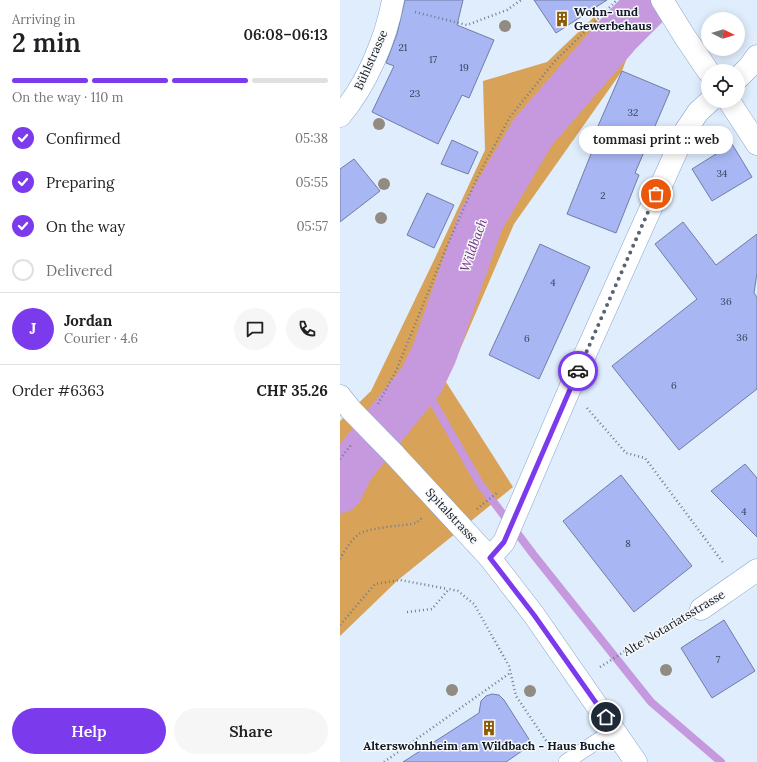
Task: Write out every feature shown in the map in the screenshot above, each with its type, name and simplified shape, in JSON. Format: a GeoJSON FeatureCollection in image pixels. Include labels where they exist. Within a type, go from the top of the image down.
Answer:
{"type":"FeatureCollection","features":[{"type":"Feature","properties":{"kind":"street","name":"Bühlstrasse"},"geometry":{"type":"LineString","coordinates":[[340,116],[349,105],[367,74],[381,41],[392,3]]}},
{"type":"Feature","properties":{"kind":"street"},"geometry":{"type":"LineString","coordinates":[[665,6],[703,64]]}},
{"type":"Feature","properties":{"kind":"street"},"geometry":{"type":"LineString","coordinates":[[745,71],[757,56]]}},
{"type":"Feature","properties":{"kind":"street"},"geometry":{"type":"LineString","coordinates":[[497,550],[520,504],[570,388],[686,130],[702,108]]}},
{"type":"Feature","properties":{"kind":"street"},"geometry":{"type":"LineString","coordinates":[[734,108],[757,144]]}},
{"type":"Feature","properties":{"kind":"street","name":"Spitalstrasse"},"geometry":{"type":"LineString","coordinates":[[346,404],[392,453],[497,550],[534,615],[636,762]]}},
{"type":"Feature","properties":{"kind":"street","name":"Alte Notariatsstrasse"},"geometry":{"type":"LineString","coordinates":[[701,609],[757,570]]}},
{"type":"Feature","properties":{"kind":"lane"},"geometry":{"type":"LineString","coordinates":[[566,762],[614,730]]}},
{"type":"Feature","properties":{"kind":"path"},"geometry":{"type":"LineString","coordinates":[[392,3],[467,25],[507,10],[521,0]]}},
{"type":"Feature","properties":{"kind":"path"},"geometry":{"type":"LineString","coordinates":[[378,405],[396,371],[447,246],[478,176],[510,117],[554,62],[617,0]]}},
{"type":"Feature","properties":{"kind":"path"},"geometry":{"type":"LineString","coordinates":[[570,388],[626,453],[645,458],[738,583]]}},
{"type":"Feature","properties":{"kind":"path"},"geometry":{"type":"LineString","coordinates":[[340,459],[353,442]]}},
{"type":"Feature","properties":{"kind":"path"},"geometry":{"type":"LineString","coordinates":[[476,509],[500,491]]}},
{"type":"Feature","properties":{"kind":"path"},"geometry":{"type":"LineString","coordinates":[[340,559],[350,543],[360,534],[368,531],[416,523],[425,516]]}},
{"type":"Feature","properties":{"kind":"path"},"geometry":{"type":"LineString","coordinates":[[340,625],[375,584],[400,580],[458,592],[474,604],[509,666],[516,696],[551,749]]}},
{"type":"Feature","properties":{"kind":"path"},"geometry":{"type":"LineString","coordinates":[[407,612],[432,609],[448,589]]}},
{"type":"Feature","properties":{"kind":"path","name":"Alte Notariatsstrasse"},"geometry":{"type":"LineString","coordinates":[[610,662],[638,643],[701,609]]}},
{"type":"Feature","properties":{"kind":"path"},"geometry":{"type":"LineString","coordinates":[[384,762],[510,673]]}},
{"type":"Feature","properties":{"kind":"shaded area"},"geometry":{"type":"Polygon","coordinates":[[[594,17],[628,55],[622,71],[514,224],[446,382],[513,487],[398,580],[340,636],[340,421],[371,391],[485,150],[483,81],[547,62],[594,17]]]}},
{"type":"Feature","properties":{"kind":"building"},"geometry":{"type":"Polygon","coordinates":[[[405,0],[463,0],[457,25],[494,40],[469,98],[462,95],[438,144],[372,112],[394,66],[386,63],[397,34],[405,0]]]}},
{"type":"Feature","properties":{"kind":"building","name":"Wohn- und Gewerbehaus"},"geometry":{"type":"Polygon","coordinates":[[[534,0],[607,0],[556,33],[534,0]]]}},
{"type":"Feature","properties":{"kind":"building"},"geometry":{"type":"Polygon","coordinates":[[[622,71],[670,91],[635,173],[639,175],[616,233],[567,214],[599,134],[595,133],[622,71]]]}},
{"type":"Feature","properties":{"kind":"building"},"geometry":{"type":"Polygon","coordinates":[[[452,140],[478,152],[468,174],[441,164],[452,140]]]}},
{"type":"Feature","properties":{"kind":"building"},"geometry":{"type":"Polygon","coordinates":[[[732,144],[752,177],[712,201],[692,169],[732,144]]]}},
{"type":"Feature","properties":{"kind":"building"},"geometry":{"type":"Polygon","coordinates":[[[354,159],[380,191],[340,222],[340,169],[354,159]]]}},
{"type":"Feature","properties":{"kind":"building"},"geometry":{"type":"Polygon","coordinates":[[[427,193],[454,205],[434,248],[407,235],[427,193]]]}},
{"type":"Feature","properties":{"kind":"building"},"geometry":{"type":"Polygon","coordinates":[[[683,222],[716,265],[757,234],[757,273],[754,293],[757,297],[757,389],[679,450],[612,366],[697,299],[655,244],[683,222]]]}},
{"type":"Feature","properties":{"kind":"building"},"geometry":{"type":"Polygon","coordinates":[[[540,244],[590,267],[539,379],[489,355],[540,244]]]}},
{"type":"Feature","properties":{"kind":"building"},"geometry":{"type":"Polygon","coordinates":[[[745,464],[757,478],[757,537],[711,491],[745,464]]]}},
{"type":"Feature","properties":{"kind":"building"},"geometry":{"type":"Polygon","coordinates":[[[621,475],[692,566],[634,612],[563,521],[621,475]]]}},
{"type":"Feature","properties":{"kind":"building"},"geometry":{"type":"Polygon","coordinates":[[[724,620],[755,671],[712,698],[681,648],[724,620]]]}},
{"type":"Feature","properties":{"kind":"building","name":"Alterswohnheim am Wildbach - Haus Buche"},"geometry":{"type":"Polygon","coordinates":[[[492,694],[499,695],[504,700],[532,744],[506,762],[403,762],[479,713],[481,701],[486,696],[492,694]]]}},
{"type":"Feature","properties":{"kind":"waterway","name":"Wildbach"},"geometry":{"type":"LineString","coordinates":[[340,490],[351,467],[421,381],[434,354],[481,220],[533,132],[620,32],[652,0]]}},
{"type":"Feature","properties":{"kind":"waterway"},"geometry":{"type":"LineString","coordinates":[[421,381],[480,484],[533,554],[651,702],[721,762]]}},
{"type":"Feature","properties":{"kind":"way so far"},"geometry":{"type":"LineString","coordinates":[[578,371],[656,194]]}},
{"type":"Feature","properties":{"kind":"place","name":"Wohn- und Gewerbehaus"},"geometry":{"type":"Point","coordinates":[562,19]}},
{"type":"Feature","properties":{"kind":"place","name":"tommasi print :: web"},"geometry":{"type":"Point","coordinates":[656,194]}},
{"type":"Feature","properties":{"kind":"place","name":"Alterswohnheim am Wildbach - Haus Buche"},"geometry":{"type":"Point","coordinates":[489,728]}},
{"type":"Feature","properties":{"kind":"route"},"geometry":{"type":"LineString","coordinates":[[578,371],[504,542],[490,558],[534,615],[606,717]]}}]}
